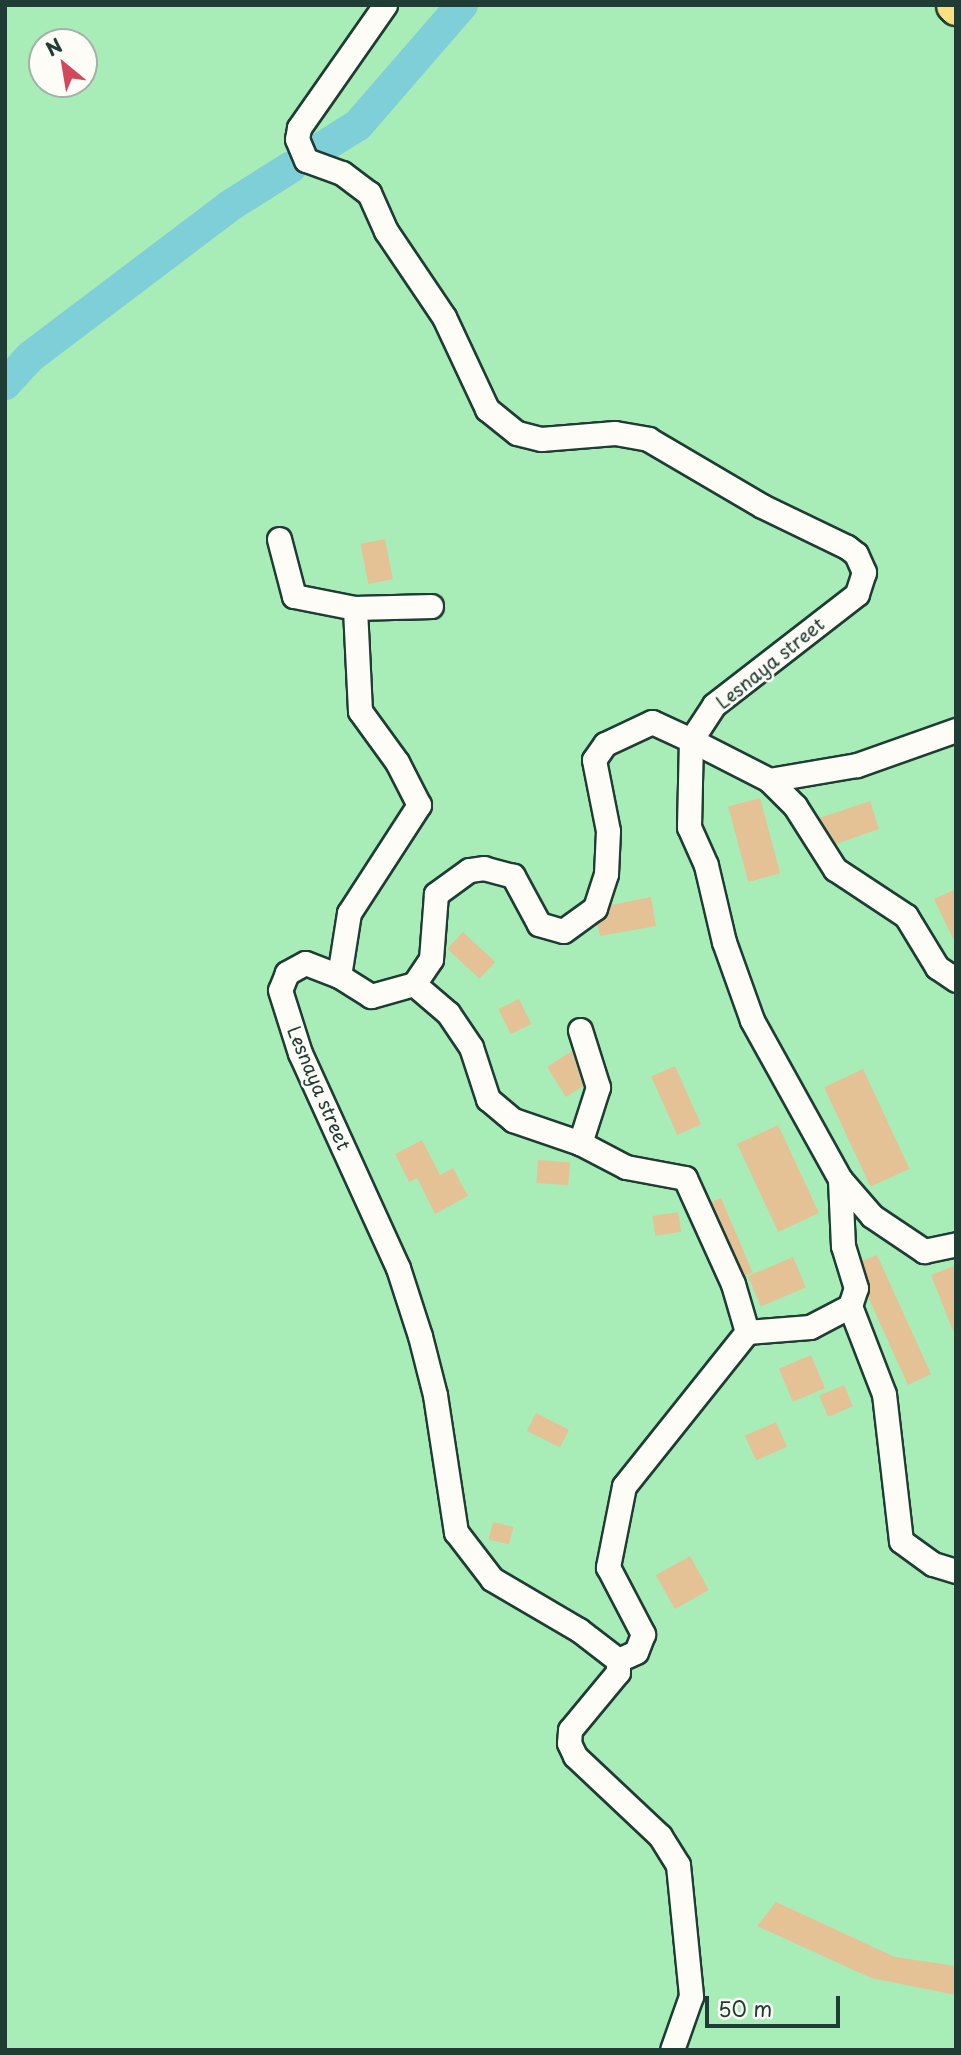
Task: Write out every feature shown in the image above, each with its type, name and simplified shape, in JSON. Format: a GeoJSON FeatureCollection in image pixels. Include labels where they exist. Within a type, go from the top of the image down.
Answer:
{"type":"FeatureCollection","features":[{"type":"Feature","properties":{"kind":"street","name":"Lesnaya street"},"geometry":{"type":"LineString","coordinates":[[384,5],[299,128],[299,146],[306,160],[342,173],[369,193],[386,231],[444,317],[487,409],[517,433],[541,439],[615,433],[648,439],[762,506],[847,547],[862,563],[864,572],[857,594],[714,705],[691,740]]}},
{"type":"Feature","properties":{"kind":"street"},"geometry":{"type":"LineString","coordinates":[[279,539],[294,596],[355,608],[431,606]]}},
{"type":"Feature","properties":{"kind":"street"},"geometry":{"type":"LineString","coordinates":[[339,976],[349,913],[419,805],[397,762],[360,711],[355,608]]}},
{"type":"Feature","properties":{"kind":"street"},"geometry":{"type":"LineString","coordinates":[[747,1332],[733,1284],[685,1178],[626,1167],[580,1143],[513,1120],[488,1099],[463,1036],[448,1013],[414,984],[431,959],[436,894],[469,870],[484,868],[513,876],[539,924],[563,932],[595,908],[607,874],[608,831],[594,760],[620,733],[652,722],[769,780],[795,806],[835,869],[906,916],[937,967],[956,980]]}},
{"type":"Feature","properties":{"kind":"street"},"geometry":{"type":"LineString","coordinates":[[769,780],[857,765],[956,730]]}},
{"type":"Feature","properties":{"kind":"street"},"geometry":{"type":"LineString","coordinates":[[691,740],[689,827],[706,865],[724,942],[752,1020],[840,1179],[872,1216],[925,1251],[956,1244]]}},
{"type":"Feature","properties":{"kind":"street","name":"Lesnaya street"},"geometry":{"type":"LineString","coordinates":[[414,984],[371,996],[339,976],[304,963],[287,972],[280,990],[300,1053],[398,1268],[435,1395],[456,1532],[492,1578],[579,1630],[618,1660]]}},
{"type":"Feature","properties":{"kind":"street"},"geometry":{"type":"LineString","coordinates":[[580,1030],[598,1087],[580,1143]]}},
{"type":"Feature","properties":{"kind":"street"},"geometry":{"type":"LineString","coordinates":[[840,1179],[843,1246],[856,1288],[850,1306],[884,1394],[901,1541],[933,1564],[956,1571]]}},
{"type":"Feature","properties":{"kind":"street"},"geometry":{"type":"LineString","coordinates":[[672,2050],[691,1996],[678,1865],[660,1836],[575,1756],[569,1743],[570,1730],[618,1672],[618,1660],[636,1651],[643,1634],[608,1567],[624,1486],[747,1332],[810,1327],[850,1306]]}},
{"type":"Feature","properties":{"kind":"green space"},"geometry":{"type":"Polygon","coordinates":[[[5,5],[956,5],[956,2050],[5,2050],[5,5]]]}},
{"type":"Feature","properties":{"kind":"building"},"geometry":{"type":"Polygon","coordinates":[[[385,539],[393,579],[368,584],[360,544],[385,539]]]}},
{"type":"Feature","properties":{"kind":"building"},"geometry":{"type":"Polygon","coordinates":[[[760,798],[780,873],[748,882],[728,807],[760,798]]]}},
{"type":"Feature","properties":{"kind":"building"},"geometry":{"type":"Polygon","coordinates":[[[870,801],[879,829],[836,844],[819,818],[870,801]]]}},
{"type":"Feature","properties":{"kind":"building"},"geometry":{"type":"Polygon","coordinates":[[[956,889],[956,945],[934,899],[956,889]]]}},
{"type":"Feature","properties":{"kind":"building"},"geometry":{"type":"Polygon","coordinates":[[[651,897],[656,926],[600,936],[597,923],[611,905],[651,897]]]}},
{"type":"Feature","properties":{"kind":"building"},"geometry":{"type":"Polygon","coordinates":[[[463,932],[495,962],[479,979],[447,949],[463,932]]]}},
{"type":"Feature","properties":{"kind":"building"},"geometry":{"type":"Polygon","coordinates":[[[519,999],[531,1024],[511,1034],[498,1009],[519,999]]]}},
{"type":"Feature","properties":{"kind":"building"},"geometry":{"type":"Polygon","coordinates":[[[572,1051],[583,1086],[566,1097],[547,1067],[572,1051]]]}},
{"type":"Feature","properties":{"kind":"building"},"geometry":{"type":"Polygon","coordinates":[[[675,1066],[701,1124],[677,1135],[651,1077],[675,1066]]]}},
{"type":"Feature","properties":{"kind":"building"},"geometry":{"type":"Polygon","coordinates":[[[863,1069],[909,1169],[871,1187],[824,1087],[863,1069]]]}},
{"type":"Feature","properties":{"kind":"building"},"geometry":{"type":"Polygon","coordinates":[[[778,1125],[819,1213],[778,1232],[737,1144],[778,1125]]]}},
{"type":"Feature","properties":{"kind":"building"},"geometry":{"type":"Polygon","coordinates":[[[422,1140],[440,1175],[453,1168],[468,1196],[435,1214],[417,1178],[409,1182],[395,1154],[422,1140]]]}},
{"type":"Feature","properties":{"kind":"building"},"geometry":{"type":"Polygon","coordinates":[[[538,1160],[570,1162],[568,1185],[536,1183],[538,1160]]]}},
{"type":"Feature","properties":{"kind":"building"},"geometry":{"type":"Polygon","coordinates":[[[721,1198],[753,1273],[743,1277],[711,1202],[721,1198]]]}},
{"type":"Feature","properties":{"kind":"building"},"geometry":{"type":"Polygon","coordinates":[[[678,1212],[681,1232],[655,1236],[652,1216],[678,1212]]]}},
{"type":"Feature","properties":{"kind":"building"},"geometry":{"type":"Polygon","coordinates":[[[877,1255],[931,1374],[908,1385],[868,1297],[862,1261],[877,1255]]]}},
{"type":"Feature","properties":{"kind":"building"},"geometry":{"type":"Polygon","coordinates":[[[793,1257],[806,1287],[761,1307],[748,1276],[793,1257]]]}},
{"type":"Feature","properties":{"kind":"building"},"geometry":{"type":"Polygon","coordinates":[[[956,1265],[956,1336],[955,1336],[931,1275],[956,1265]]]}},
{"type":"Feature","properties":{"kind":"building"},"geometry":{"type":"Polygon","coordinates":[[[811,1355],[825,1388],[793,1402],[779,1369],[811,1355]]]}},
{"type":"Feature","properties":{"kind":"building"},"geometry":{"type":"Polygon","coordinates":[[[844,1385],[853,1406],[828,1417],[819,1396],[844,1385]]]}},
{"type":"Feature","properties":{"kind":"building"},"geometry":{"type":"Polygon","coordinates":[[[536,1413],[569,1430],[560,1448],[527,1431],[536,1413]]]}},
{"type":"Feature","properties":{"kind":"building"},"geometry":{"type":"Polygon","coordinates":[[[776,1422],[787,1447],[756,1460],[745,1436],[776,1422]]]}},
{"type":"Feature","properties":{"kind":"building"},"geometry":{"type":"Polygon","coordinates":[[[493,1522],[513,1527],[509,1545],[489,1539],[493,1522]]]}},
{"type":"Feature","properties":{"kind":"building"},"geometry":{"type":"Polygon","coordinates":[[[690,1556],[709,1590],[675,1609],[656,1575],[690,1556]]]}},
{"type":"Feature","properties":{"kind":"building"},"geometry":{"type":"Polygon","coordinates":[[[776,1902],[895,1957],[956,1966],[956,1995],[871,1978],[757,1926],[776,1902]]]}},
{"type":"Feature","properties":{"kind":"waterway"},"geometry":{"type":"LineString","coordinates":[[318,150],[358,125],[462,5]]}},
{"type":"Feature","properties":{"kind":"waterway"},"geometry":{"type":"LineString","coordinates":[[5,384],[30,357],[231,205],[291,167]]}}]}
